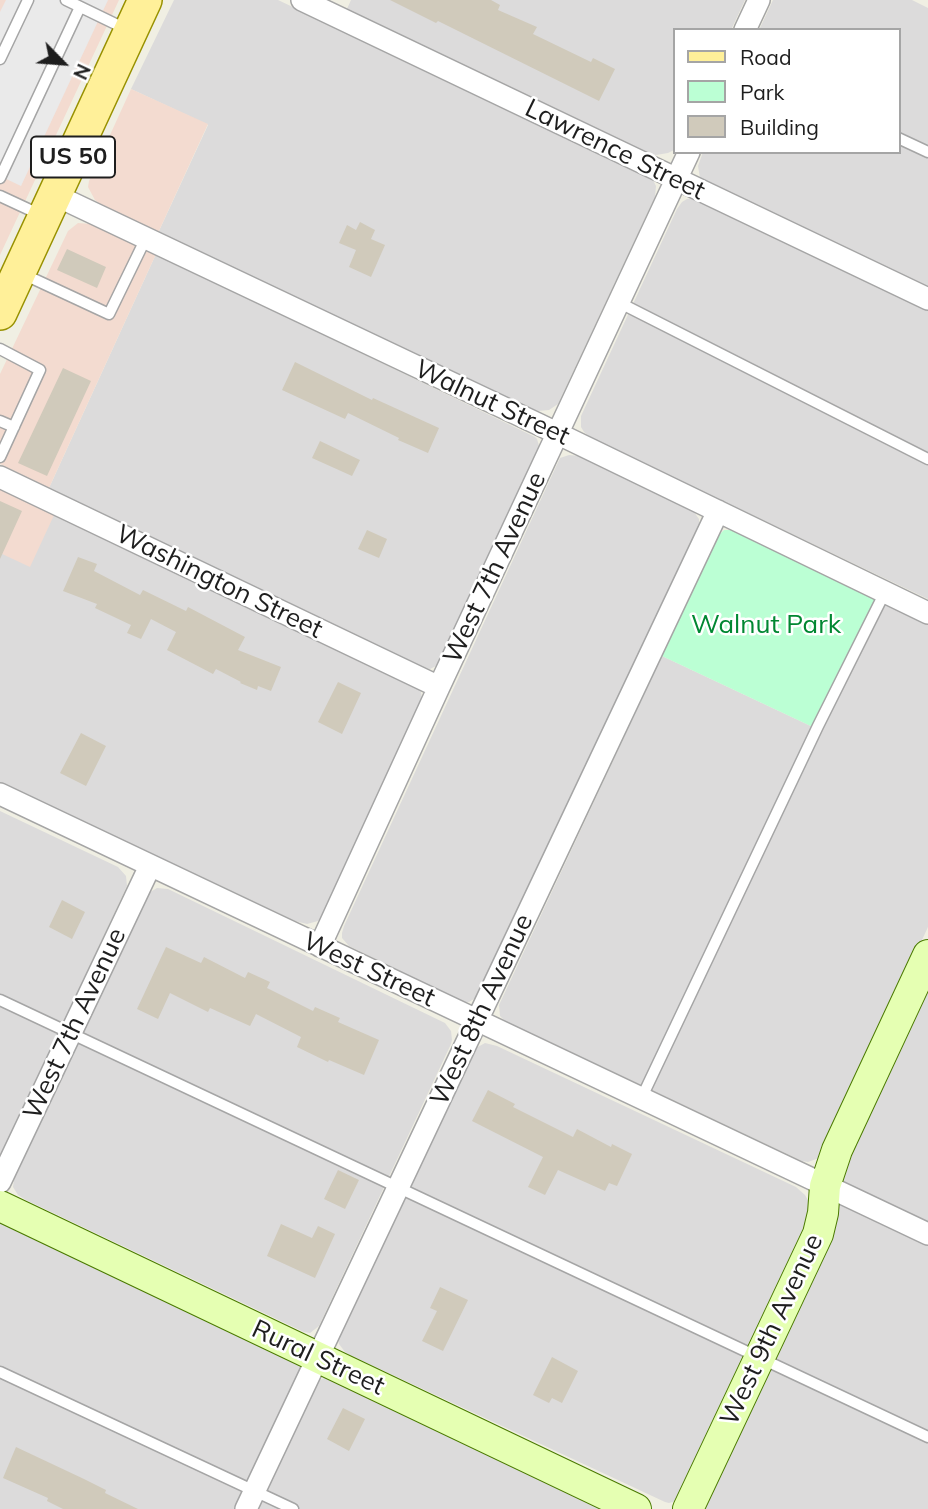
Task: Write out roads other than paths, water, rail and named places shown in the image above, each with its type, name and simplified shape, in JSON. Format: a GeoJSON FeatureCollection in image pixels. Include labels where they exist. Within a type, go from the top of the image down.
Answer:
{"type":"FeatureCollection","features":[{"type":"Feature","properties":{"kind":"main road","name":"US 50"},"geometry":{"type":"LineString","coordinates":[[0,313],[145,0]]}},
{"type":"Feature","properties":{"kind":"street"},"geometry":{"type":"LineString","coordinates":[[746,28],[759,0]]}},
{"type":"Feature","properties":{"kind":"street","name":"Lawrence Street"},"geometry":{"type":"LineString","coordinates":[[310,2],[928,299]]}},
{"type":"Feature","properties":{"kind":"street","name":"West 7th Avenue"},"geometry":{"type":"LineString","coordinates":[[320,946],[688,154]]}},
{"type":"Feature","properties":{"kind":"street","name":"Walnut Street"},"geometry":{"type":"LineString","coordinates":[[50,206],[146,238],[928,613]]}},
{"type":"Feature","properties":{"kind":"street","name":"Washington Street"},"geometry":{"type":"LineString","coordinates":[[0,477],[439,687]]}},
{"type":"Feature","properties":{"kind":"street","name":"West 8th Avenue"},"geometry":{"type":"LineString","coordinates":[[250,1500],[718,511]]}},
{"type":"Feature","properties":{"kind":"street","name":"West Street"},"geometry":{"type":"LineString","coordinates":[[0,794],[928,1234]]}},
{"type":"Feature","properties":{"kind":"street","name":"West 7th Avenue"},"geometry":{"type":"LineString","coordinates":[[0,1182],[149,866]]}},
{"type":"Feature","properties":{"kind":"street","name":"West 9th Avenue"},"geometry":{"type":"LineString","coordinates":[[688,1509],[818,1234],[825,1186],[837,1150],[928,955]]}},
{"type":"Feature","properties":{"kind":"street","name":"Rural Street"},"geometry":{"type":"LineString","coordinates":[[0,1206],[636,1509]]}},
{"type":"Feature","properties":{"kind":"lane"},"geometry":{"type":"LineString","coordinates":[[0,59],[28,0]]}},
{"type":"Feature","properties":{"kind":"lane"},"geometry":{"type":"LineString","coordinates":[[66,0],[131,31]]}},
{"type":"Feature","properties":{"kind":"lane"},"geometry":{"type":"LineString","coordinates":[[0,178],[80,7]]}},
{"type":"Feature","properties":{"kind":"lane"},"geometry":{"type":"LineString","coordinates":[[900,139],[928,152]]}},
{"type":"Feature","properties":{"kind":"lane"},"geometry":{"type":"LineString","coordinates":[[0,196],[50,206]]}},
{"type":"Feature","properties":{"kind":"lane"},"geometry":{"type":"LineString","coordinates":[[19,272],[109,314],[146,238]]}},
{"type":"Feature","properties":{"kind":"lane"},"geometry":{"type":"LineString","coordinates":[[620,303],[928,459]]}},
{"type":"Feature","properties":{"kind":"lane"},"geometry":{"type":"LineString","coordinates":[[0,349],[40,370],[0,457]]}},
{"type":"Feature","properties":{"kind":"lane"},"geometry":{"type":"LineString","coordinates":[[0,421],[14,427]]}},
{"type":"Feature","properties":{"kind":"lane"},"geometry":{"type":"LineString","coordinates":[[641,1099],[818,726],[885,592]]}},
{"type":"Feature","properties":{"kind":"lane"},"geometry":{"type":"LineString","coordinates":[[0,1000],[928,1437]]}},
{"type":"Feature","properties":{"kind":"lane"},"geometry":{"type":"LineString","coordinates":[[0,1372],[250,1500],[293,1509]]}},
{"type":"Feature","properties":{"kind":"park label","name":"Walnut Park"},"geometry":{"type":"Point","coordinates":[766,625]}}]}
